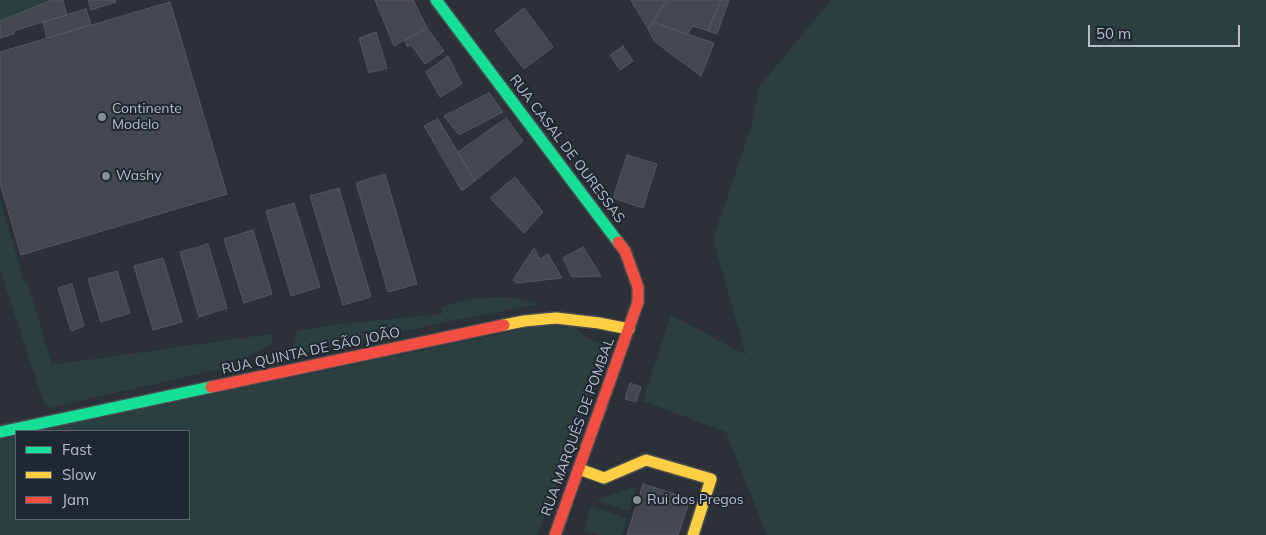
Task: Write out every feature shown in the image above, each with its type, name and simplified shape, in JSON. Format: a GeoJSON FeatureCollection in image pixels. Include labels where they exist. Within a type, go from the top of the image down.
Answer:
{"type":"FeatureCollection","features":[{"type":"Feature","properties":{"kind":"street","name":"RUA CASAL DE OURESSAS"},"geometry":{"type":"LineString","coordinates":[[436,0],[625,251],[638,287],[638,302],[629,329]]}},
{"type":"Feature","properties":{"kind":"street","name":"RUA QUINTA DE SÃO JOÃO"},"geometry":{"type":"LineString","coordinates":[[0,432],[524,321],[565,319],[629,329]]}},
{"type":"Feature","properties":{"kind":"street","name":"RUA MARQUÊS DE POMBAL"},"geometry":{"type":"LineString","coordinates":[[555,535],[629,329]]}},
{"type":"Feature","properties":{"kind":"street"},"geometry":{"type":"LineString","coordinates":[[579,469],[604,478],[646,460],[710,478],[694,535]]}},
{"type":"Feature","properties":{"kind":"green space"},"geometry":{"type":"Polygon","coordinates":[[[0,0],[56,0],[0,25],[0,0]]]}},
{"type":"Feature","properties":{"kind":"green space"},"geometry":{"type":"Polygon","coordinates":[[[831,0],[1266,0],[1266,535],[767,535],[726,432],[643,401],[671,315],[746,355],[713,239],[752,124],[759,87],[831,0]]]}},
{"type":"Feature","properties":{"kind":"green space"},"geometry":{"type":"Polygon","coordinates":[[[0,200],[24,282],[27,281],[52,365],[270,334],[273,338],[272,344],[229,367],[49,408],[44,403],[0,270],[0,200]]]}},
{"type":"Feature","properties":{"kind":"green space"},"geometry":{"type":"Polygon","coordinates":[[[505,297],[542,304],[465,318],[284,357],[294,345],[297,331],[332,325],[442,314],[442,307],[470,299],[505,297]]]}},
{"type":"Feature","properties":{"kind":"green space"},"geometry":{"type":"Polygon","coordinates":[[[538,326],[575,327],[587,338],[601,343],[608,351],[537,535],[0,535],[0,439],[15,435],[15,520],[190,520],[190,430],[41,430],[538,326]]]}},
{"type":"Feature","properties":{"kind":"green space"},"geometry":{"type":"Polygon","coordinates":[[[637,486],[629,511],[596,500],[637,486]]]}},
{"type":"Feature","properties":{"kind":"green space"},"geometry":{"type":"Polygon","coordinates":[[[591,507],[627,518],[622,535],[600,535],[584,530],[591,507]]]}},
{"type":"Feature","properties":{"kind":"building"},"geometry":{"type":"Polygon","coordinates":[[[52,0],[63,0],[67,15],[13,31],[14,34],[0,38],[0,21],[52,0]]]}},
{"type":"Feature","properties":{"kind":"building"},"geometry":{"type":"Polygon","coordinates":[[[88,0],[115,0],[116,2],[91,10],[88,0]]]}},
{"type":"Feature","properties":{"kind":"building"},"geometry":{"type":"Polygon","coordinates":[[[375,0],[413,0],[427,28],[394,46],[375,0]]]}},
{"type":"Feature","properties":{"kind":"building"},"geometry":{"type":"Polygon","coordinates":[[[631,0],[667,0],[648,29],[631,0]]]}},
{"type":"Feature","properties":{"kind":"building"},"geometry":{"type":"Polygon","coordinates":[[[667,0],[721,0],[708,31],[693,26],[687,35],[653,22],[667,0]]]}},
{"type":"Feature","properties":{"kind":"building"},"geometry":{"type":"Polygon","coordinates":[[[721,0],[729,0],[717,34],[708,31],[721,0]]]}},
{"type":"Feature","properties":{"kind":"building","name":"Continente Modelo"},"geometry":{"type":"Polygon","coordinates":[[[170,2],[227,194],[21,255],[0,183],[0,52],[170,2]]]}},
{"type":"Feature","properties":{"kind":"building"},"geometry":{"type":"Polygon","coordinates":[[[524,8],[553,47],[524,69],[495,31],[524,8]]]}},
{"type":"Feature","properties":{"kind":"building"},"geometry":{"type":"Polygon","coordinates":[[[86,9],[91,25],[47,38],[43,22],[86,9]]]}},
{"type":"Feature","properties":{"kind":"building"},"geometry":{"type":"Polygon","coordinates":[[[653,22],[714,43],[701,76],[655,42],[648,29],[653,22]]]}},
{"type":"Feature","properties":{"kind":"building"},"geometry":{"type":"Polygon","coordinates":[[[427,28],[444,51],[425,64],[411,45],[407,47],[405,40],[427,28]]]}},
{"type":"Feature","properties":{"kind":"building"},"geometry":{"type":"Polygon","coordinates":[[[376,32],[387,68],[369,73],[359,38],[376,32]]]}},
{"type":"Feature","properties":{"kind":"building"},"geometry":{"type":"Polygon","coordinates":[[[623,46],[633,61],[620,70],[610,55],[623,46]]]}},
{"type":"Feature","properties":{"kind":"building"},"geometry":{"type":"Polygon","coordinates":[[[448,56],[462,84],[440,97],[426,72],[448,56]]]}},
{"type":"Feature","properties":{"kind":"building"},"geometry":{"type":"Polygon","coordinates":[[[489,93],[503,112],[459,135],[444,116],[489,93]]]}},
{"type":"Feature","properties":{"kind":"building"},"geometry":{"type":"Polygon","coordinates":[[[506,118],[523,141],[475,181],[458,152],[506,118]]]}},
{"type":"Feature","properties":{"kind":"building"},"geometry":{"type":"Polygon","coordinates":[[[438,119],[475,181],[462,191],[424,126],[438,119]]]}},
{"type":"Feature","properties":{"kind":"building"},"geometry":{"type":"Polygon","coordinates":[[[627,155],[657,164],[643,208],[613,198],[627,155]]]}},
{"type":"Feature","properties":{"kind":"building"},"geometry":{"type":"Polygon","coordinates":[[[385,174],[417,284],[388,292],[356,183],[385,174]]]}},
{"type":"Feature","properties":{"kind":"building"},"geometry":{"type":"Polygon","coordinates":[[[515,177],[543,212],[524,233],[490,198],[515,177]]]}},
{"type":"Feature","properties":{"kind":"building"},"geometry":{"type":"Polygon","coordinates":[[[339,188],[371,297],[343,305],[310,196],[339,188]]]}},
{"type":"Feature","properties":{"kind":"building"},"geometry":{"type":"Polygon","coordinates":[[[294,203],[320,287],[291,296],[266,211],[294,203]]]}},
{"type":"Feature","properties":{"kind":"building"},"geometry":{"type":"Polygon","coordinates":[[[253,230],[272,294],[244,303],[224,239],[253,230]]]}},
{"type":"Feature","properties":{"kind":"building"},"geometry":{"type":"Polygon","coordinates":[[[208,244],[227,308],[199,317],[180,252],[208,244]]]}},
{"type":"Feature","properties":{"kind":"building"},"geometry":{"type":"Polygon","coordinates":[[[583,247],[601,276],[572,277],[563,258],[583,247]]]}},
{"type":"Feature","properties":{"kind":"building"},"geometry":{"type":"Polygon","coordinates":[[[534,248],[540,259],[548,254],[562,278],[517,283],[513,280],[534,248]]]}},
{"type":"Feature","properties":{"kind":"building"},"geometry":{"type":"Polygon","coordinates":[[[163,258],[182,322],[153,330],[134,266],[163,258]]]}},
{"type":"Feature","properties":{"kind":"building"},"geometry":{"type":"Polygon","coordinates":[[[117,271],[130,313],[101,322],[88,279],[117,271]]]}},
{"type":"Feature","properties":{"kind":"building"},"geometry":{"type":"Polygon","coordinates":[[[72,284],[84,326],[71,331],[58,288],[72,284]]]}},
{"type":"Feature","properties":{"kind":"building"},"geometry":{"type":"Polygon","coordinates":[[[630,383],[641,387],[636,402],[625,399],[630,383]]]}},
{"type":"Feature","properties":{"kind":"building"},"geometry":{"type":"Polygon","coordinates":[[[643,484],[690,499],[678,535],[627,535],[643,484]]]}},
{"type":"Feature","properties":{"kind":"traffic: fast"},"geometry":{"type":"LineString","coordinates":[[436,0],[618,242]]}},
{"type":"Feature","properties":{"kind":"traffic: fast"},"geometry":{"type":"LineString","coordinates":[[0,432],[211,387]]}},
{"type":"Feature","properties":{"kind":"traffic: slow"},"geometry":{"type":"LineString","coordinates":[[504,325],[556,318],[629,329]]}},
{"type":"Feature","properties":{"kind":"traffic: slow"},"geometry":{"type":"LineString","coordinates":[[579,469],[604,478],[646,460],[711,479],[693,535]]}},
{"type":"Feature","properties":{"kind":"traffic: jam"},"geometry":{"type":"LineString","coordinates":[[555,535],[638,302],[638,287],[625,251],[618,242]]}},
{"type":"Feature","properties":{"kind":"traffic: jam"},"geometry":{"type":"LineString","coordinates":[[211,387],[504,325]]}},
{"type":"Feature","properties":{"kind":"place","name":"Continente Modelo"},"geometry":{"type":"Point","coordinates":[102,117]}},
{"type":"Feature","properties":{"kind":"place","name":"Washy"},"geometry":{"type":"Point","coordinates":[106,176]}},
{"type":"Feature","properties":{"kind":"place","name":"Rui dos Pregos"},"geometry":{"type":"Point","coordinates":[637,500]}}]}
